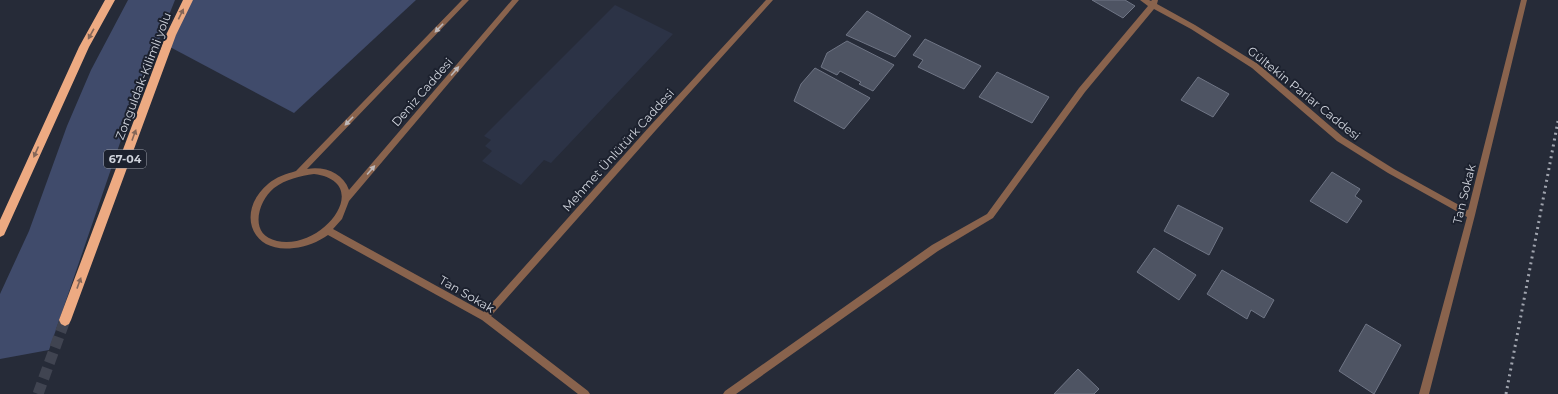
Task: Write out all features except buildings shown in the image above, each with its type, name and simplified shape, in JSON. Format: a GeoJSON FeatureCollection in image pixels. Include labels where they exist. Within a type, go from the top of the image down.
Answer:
{"type":"FeatureCollection","features":[{"type":"Feature","properties":{"kind":"highway"},"geometry":{"type":"LineString","coordinates":[[0,232],[84,47],[110,0]]}},
{"type":"Feature","properties":{"kind":"highway","name":"Zonguldak-Kilimli yolu"},"geometry":{"type":"LineString","coordinates":[[65,320],[171,35],[188,0]]}},
{"type":"Feature","properties":{"kind":"street"},"geometry":{"type":"LineString","coordinates":[[299,172],[466,0]]}},
{"type":"Feature","properties":{"kind":"street","name":"Deniz Caddesi"},"geometry":{"type":"LineString","coordinates":[[345,200],[516,0]]}},
{"type":"Feature","properties":{"kind":"street","name":"Mehmet Ünlütürk Caddesi"},"geometry":{"type":"LineString","coordinates":[[485,317],[653,128],[770,0]]}},
{"type":"Feature","properties":{"kind":"street","name":"Gültekin Parlar Caddesi"},"geometry":{"type":"LineString","coordinates":[[1143,0],[1154,3],[1255,66],[1340,139],[1391,171],[1471,215]]}},
{"type":"Feature","properties":{"kind":"street","name":"Tan Sokak"},"geometry":{"type":"LineString","coordinates":[[1424,394],[1471,215],[1524,0]]}},
{"type":"Feature","properties":{"kind":"street"},"geometry":{"type":"LineString","coordinates":[[728,394],[935,248],[990,216],[1082,90],[1154,3]]}},
{"type":"Feature","properties":{"kind":"street","name":"Deniz Caddesi"},"geometry":{"type":"LineString","coordinates":[[314,171],[327,173],[337,179],[344,188],[345,200],[342,212],[333,224],[322,234],[307,242],[292,246],[278,245],[266,240],[257,232],[254,222],[255,210],[261,198],[271,187],[284,178],[299,172],[314,171]]}},
{"type":"Feature","properties":{"kind":"street","name":"Tan Sokak"},"geometry":{"type":"LineString","coordinates":[[327,230],[485,317],[585,394]]}},
{"type":"Feature","properties":{"kind":"shaded area"},"geometry":{"type":"Polygon","coordinates":[[[128,0],[175,0],[133,105],[49,350],[0,359],[0,294],[29,231],[67,126],[91,70],[128,0]]]}},
{"type":"Feature","properties":{"kind":"shaded area"},"geometry":{"type":"Polygon","coordinates":[[[192,0],[416,0],[294,113],[170,47],[192,0]]]}},
{"type":"Feature","properties":{"kind":"shaded area"},"geometry":{"type":"Polygon","coordinates":[[[615,5],[673,34],[551,163],[544,160],[521,185],[482,161],[492,151],[485,146],[491,140],[484,136],[615,5]]]}},
{"type":"Feature","properties":{"kind":"tunnel"},"geometry":{"type":"LineString","coordinates":[[38,394],[65,320]]}},
{"type":"Feature","properties":{"kind":"railway"},"geometry":{"type":"LineString","coordinates":[[1506,394],[1558,121]]}}]}
